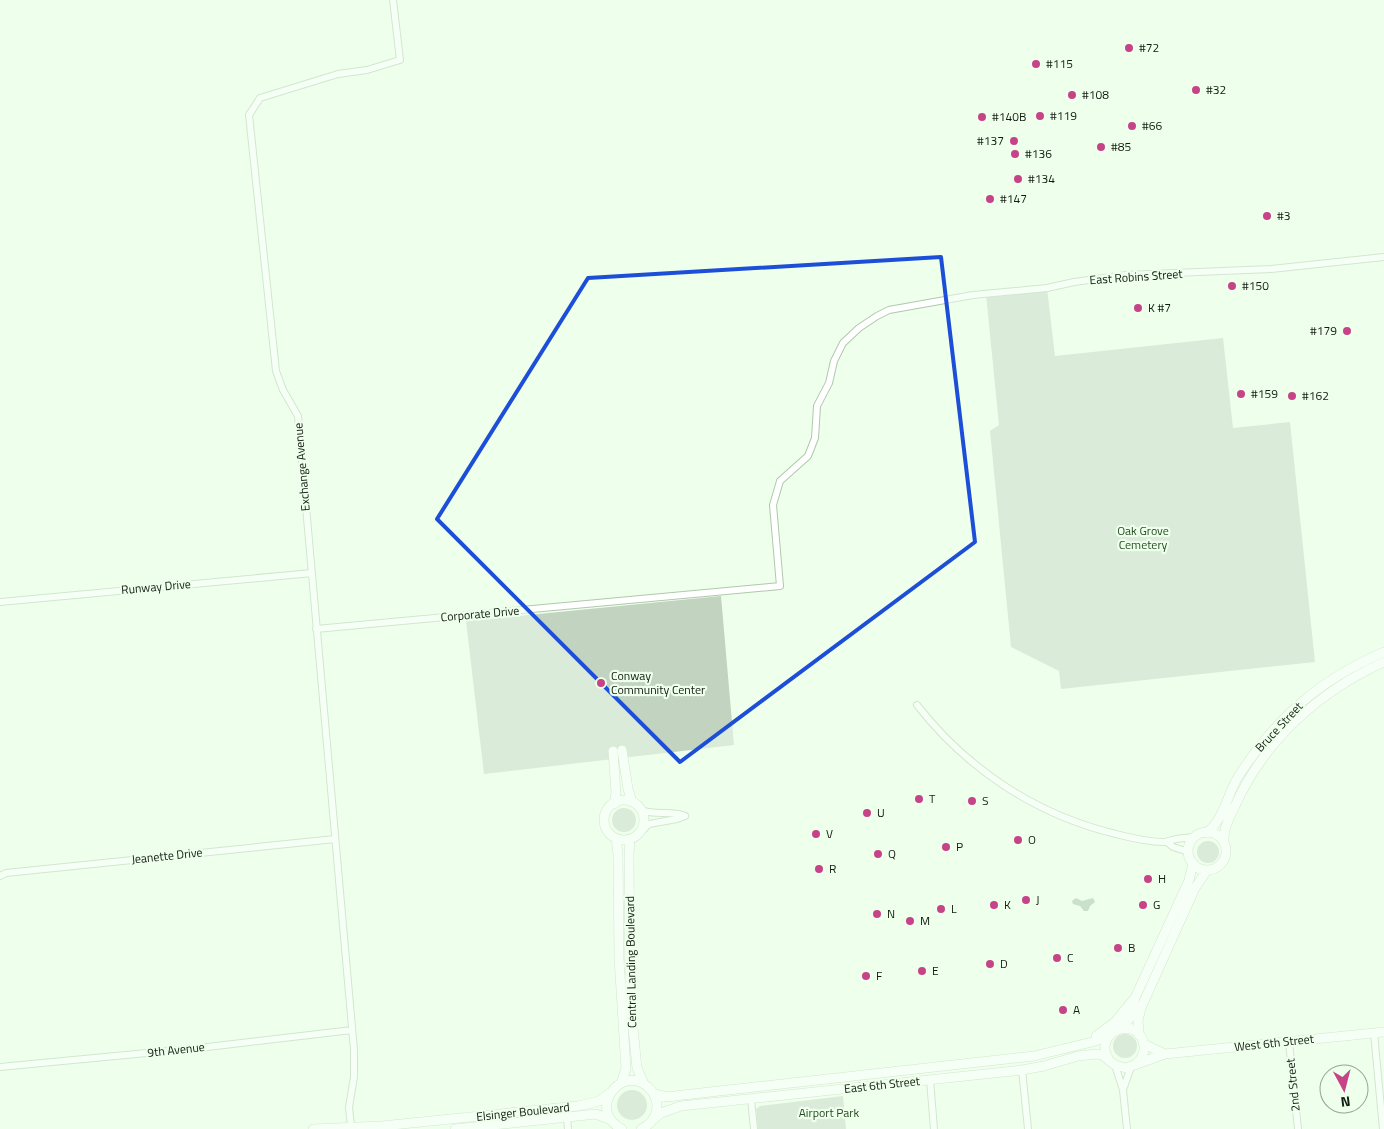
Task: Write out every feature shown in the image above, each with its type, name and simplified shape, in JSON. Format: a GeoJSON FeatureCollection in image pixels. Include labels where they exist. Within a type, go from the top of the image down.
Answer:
{"type":"FeatureCollection","features":[{"type":"Feature","properties":{"kind":"street","name":"Exchange Avenue"},"geometry":{"type":"LineString","coordinates":[[335,839],[298,416],[283,390],[276,371],[249,116],[260,98],[338,74],[367,70],[400,60],[393,0]]}},
{"type":"Feature","properties":{"kind":"street","name":"East Robins Street"},"geometry":{"type":"LineString","coordinates":[[889,310],[973,295],[1047,288],[1074,282],[1126,275],[1271,269],[1384,257]]}},
{"type":"Feature","properties":{"kind":"street","name":"Corporate Drive"},"geometry":{"type":"LineString","coordinates":[[316,629],[780,586],[774,505],[780,481],[808,456],[815,438],[817,406],[829,383],[834,361],[843,343],[859,328],[889,310]]}},
{"type":"Feature","properties":{"kind":"street","name":"Runway Drive"},"geometry":{"type":"LineString","coordinates":[[0,602],[312,573]]}},
{"type":"Feature","properties":{"kind":"street","name":"Bruce Street"},"geometry":{"type":"LineString","coordinates":[[1206,833],[1216,824],[1236,781],[1262,743],[1300,703],[1345,670],[1384,652]]}},
{"type":"Feature","properties":{"kind":"street"},"geometry":{"type":"LineString","coordinates":[[1324,696],[1324,692],[1343,678],[1345,670],[1355,672],[1384,662]]}},
{"type":"Feature","properties":{"kind":"street","name":"Bruce Street"},"geometry":{"type":"LineString","coordinates":[[1224,842],[1223,835],[1227,822],[1240,795],[1253,773],[1290,726],[1324,696],[1354,676],[1384,662]]}},
{"type":"Feature","properties":{"kind":"street"},"geometry":{"type":"LineString","coordinates":[[917,705],[932,724],[970,761],[1009,789],[1056,814],[1100,830],[1136,839],[1167,842],[1173,839],[1195,837],[1206,833],[1218,836],[1224,842],[1226,855],[1222,863],[1215,868],[1207,870],[1199,868],[1192,863]]}},
{"type":"Feature","properties":{"kind":"street"},"geometry":{"type":"LineString","coordinates":[[616,838],[630,839],[649,824],[685,816],[677,813],[648,813],[632,802],[622,750]]}},
{"type":"Feature","properties":{"kind":"street","name":"Central Landing Boulevard"},"geometry":{"type":"LineString","coordinates":[[612,751],[616,793],[614,804],[606,814],[605,820],[608,832],[616,838],[618,855],[619,958],[626,1069],[621,1083]]}},
{"type":"Feature","properties":{"kind":"street"},"geometry":{"type":"LineString","coordinates":[[614,804],[626,801],[632,802]]}},
{"type":"Feature","properties":{"kind":"street"},"geometry":{"type":"LineString","coordinates":[[640,833],[644,822],[641,810]]}},
{"type":"Feature","properties":{"kind":"street"},"geometry":{"type":"LineString","coordinates":[[1123,1090],[1112,1063],[1105,1052],[1106,1042],[1130,1018],[1135,998],[1189,880],[1192,863],[1188,852],[1190,844],[1195,837]]}},
{"type":"Feature","properties":{"kind":"street","name":"Jeanette Drive"},"geometry":{"type":"LineString","coordinates":[[0,876],[6,873],[335,839]]}},
{"type":"Feature","properties":{"kind":"street"},"geometry":{"type":"LineString","coordinates":[[335,839],[352,1030],[354,1076],[349,1107],[351,1128]]}},
{"type":"Feature","properties":{"kind":"street","name":"Central Landing Boulevard"},"geometry":{"type":"LineString","coordinates":[[630,839],[630,998],[637,1068],[644,1084]]}},
{"type":"Feature","properties":{"kind":"street"},"geometry":{"type":"LineString","coordinates":[[1167,842],[1173,847],[1188,852]]}},
{"type":"Feature","properties":{"kind":"street"},"geometry":{"type":"LineString","coordinates":[[1127,1129],[1123,1090],[1124,1081],[1133,1066],[1143,1056],[1144,1044],[1139,1035],[1138,1020],[1141,1008],[1195,888],[1207,870]]}},
{"type":"Feature","properties":{"kind":"street"},"geometry":{"type":"LineString","coordinates":[[1078,1045],[1108,1028],[1135,998]]}},
{"type":"Feature","properties":{"kind":"street"},"geometry":{"type":"LineString","coordinates":[[1116,1031],[1130,1029],[1139,1035]]}},
{"type":"Feature","properties":{"kind":"street","name":"9th Avenue"},"geometry":{"type":"LineString","coordinates":[[0,1067],[352,1030]]}},
{"type":"Feature","properties":{"kind":"street","name":"East 6th Street"},"geometry":{"type":"LineString","coordinates":[[654,1094],[668,1097],[1043,1055],[1096,1041],[1116,1031]]}},
{"type":"Feature","properties":{"kind":"street","name":"West 6th Street"},"geometry":{"type":"LineString","coordinates":[[1133,1066],[1165,1054],[1384,1032]]}},
{"type":"Feature","properties":{"kind":"street"},"geometry":{"type":"LineString","coordinates":[[1374,1033],[1383,1129]]}},
{"type":"Feature","properties":{"kind":"street","name":"2nd Street"},"geometry":{"type":"LineString","coordinates":[[1289,1042],[1298,1129]]}},
{"type":"Feature","properties":{"kind":"street"},"geometry":{"type":"LineString","coordinates":[[1144,1044],[1165,1054]]}},
{"type":"Feature","properties":{"kind":"street","name":"East 6th Street"},"geometry":{"type":"LineString","coordinates":[[654,1118],[662,1112],[680,1106],[1022,1070],[1089,1054],[1102,1055],[1112,1063]]}},
{"type":"Feature","properties":{"kind":"street"},"geometry":{"type":"LineString","coordinates":[[1112,1063],[1126,1068],[1133,1066]]}},
{"type":"Feature","properties":{"kind":"street"},"geometry":{"type":"LineString","coordinates":[[1022,1070],[1028,1129]]}},
{"type":"Feature","properties":{"kind":"street"},"geometry":{"type":"LineString","coordinates":[[930,1080],[934,1129]]}},
{"type":"Feature","properties":{"kind":"street"},"geometry":{"type":"LineString","coordinates":[[621,1083],[636,1081],[644,1084],[654,1094],[657,1102],[657,1111],[654,1118],[643,1128]]}},
{"type":"Feature","properties":{"kind":"street","name":"Elsinger Boulevard"},"geometry":{"type":"LineString","coordinates":[[312,1129],[382,1126],[578,1106],[599,1101],[621,1083]]}},
{"type":"Feature","properties":{"kind":"street"},"geometry":{"type":"LineString","coordinates":[[610,1093],[607,1107],[618,1126]]}},
{"type":"Feature","properties":{"kind":"street"},"geometry":{"type":"LineString","coordinates":[[751,1099],[754,1129]]}},
{"type":"Feature","properties":{"kind":"street","name":"Elsinger Boulevard"},"geometry":{"type":"LineString","coordinates":[[455,1129],[596,1114],[618,1126]]}},
{"type":"Feature","properties":{"kind":"street"},"geometry":{"type":"LineString","coordinates":[[567,1117],[568,1129]]}},
{"type":"Feature","properties":{"kind":"highlighted area"},"geometry":{"type":"Polygon","coordinates":[[[941,257],[975,542],[680,762],[437,519],[588,278],[941,257]]]}},
{"type":"Feature","properties":{"kind":"green space","name":"Oak Grove Cemetery"},"geometry":{"type":"Polygon","coordinates":[[[1047,288],[1055,356],[1223,338],[1233,428],[1290,422],[1315,662],[1061,689],[1059,671],[1011,647],[990,431],[999,425],[986,294],[1047,288]]]}},
{"type":"Feature","properties":{"kind":"green space","name":"Conway Community Center"},"geometry":{"type":"Polygon","coordinates":[[[721,596],[734,745],[484,774],[466,621],[721,596]]]}},
{"type":"Feature","properties":{"kind":"green space"},"geometry":{"type":"Polygon","coordinates":[[[624,808],[632,812],[636,820],[632,828],[624,832],[616,828],[612,820],[616,812],[624,808]]]}},
{"type":"Feature","properties":{"kind":"green space"},"geometry":{"type":"Polygon","coordinates":[[[1204,841],[1212,841],[1219,848],[1219,856],[1212,863],[1204,863],[1197,856],[1197,848],[1204,841]]]}},
{"type":"Feature","properties":{"kind":"green space"},"geometry":{"type":"Polygon","coordinates":[[[1125,1034],[1133,1038],[1137,1046],[1133,1054],[1125,1058],[1117,1054],[1113,1046],[1117,1038],[1125,1034]]]}},
{"type":"Feature","properties":{"kind":"green space"},"geometry":{"type":"Polygon","coordinates":[[[632,1090],[643,1094],[647,1105],[643,1116],[632,1120],[621,1116],[617,1105],[621,1094],[632,1090]]]}},
{"type":"Feature","properties":{"kind":"green space","name":"Airport Park"},"geometry":{"type":"Polygon","coordinates":[[[843,1096],[846,1129],[758,1129],[756,1109],[760,1106],[843,1096]]]}},
{"type":"Feature","properties":{"kind":"shaded area"},"geometry":{"type":"Polygon","coordinates":[[[1076,898],[1082,901],[1093,898],[1095,902],[1088,911],[1084,911],[1080,906],[1073,904],[1072,901],[1076,898]]]}},
{"type":"Feature","properties":{"kind":"place","name":"#72"},"geometry":{"type":"Point","coordinates":[1129,48]}},
{"type":"Feature","properties":{"kind":"place","name":"#115"},"geometry":{"type":"Point","coordinates":[1036,64]}},
{"type":"Feature","properties":{"kind":"place","name":"#32"},"geometry":{"type":"Point","coordinates":[1196,90]}},
{"type":"Feature","properties":{"kind":"place","name":"#108"},"geometry":{"type":"Point","coordinates":[1072,95]}},
{"type":"Feature","properties":{"kind":"place","name":"#119"},"geometry":{"type":"Point","coordinates":[1040,116]}},
{"type":"Feature","properties":{"kind":"place","name":"#140B"},"geometry":{"type":"Point","coordinates":[982,117]}},
{"type":"Feature","properties":{"kind":"place","name":"#66"},"geometry":{"type":"Point","coordinates":[1132,126]}},
{"type":"Feature","properties":{"kind":"place","name":"#137"},"geometry":{"type":"Point","coordinates":[1014,141]}},
{"type":"Feature","properties":{"kind":"place","name":"#85"},"geometry":{"type":"Point","coordinates":[1101,147]}},
{"type":"Feature","properties":{"kind":"place","name":"#136"},"geometry":{"type":"Point","coordinates":[1015,154]}},
{"type":"Feature","properties":{"kind":"place","name":"#134"},"geometry":{"type":"Point","coordinates":[1018,179]}},
{"type":"Feature","properties":{"kind":"place","name":"#147"},"geometry":{"type":"Point","coordinates":[990,199]}},
{"type":"Feature","properties":{"kind":"place","name":"#3"},"geometry":{"type":"Point","coordinates":[1267,216]}},
{"type":"Feature","properties":{"kind":"place","name":"#150"},"geometry":{"type":"Point","coordinates":[1232,286]}},
{"type":"Feature","properties":{"kind":"place","name":"K #7"},"geometry":{"type":"Point","coordinates":[1138,308]}},
{"type":"Feature","properties":{"kind":"place","name":"#179"},"geometry":{"type":"Point","coordinates":[1347,331]}},
{"type":"Feature","properties":{"kind":"place","name":"#159"},"geometry":{"type":"Point","coordinates":[1241,394]}},
{"type":"Feature","properties":{"kind":"place","name":"#162"},"geometry":{"type":"Point","coordinates":[1292,396]}},
{"type":"Feature","properties":{"kind":"place","name":"Conway Community Center"},"geometry":{"type":"Point","coordinates":[601,683]}},
{"type":"Feature","properties":{"kind":"place","name":"T"},"geometry":{"type":"Point","coordinates":[919,799]}},
{"type":"Feature","properties":{"kind":"place","name":"S"},"geometry":{"type":"Point","coordinates":[972,801]}},
{"type":"Feature","properties":{"kind":"place","name":"U"},"geometry":{"type":"Point","coordinates":[867,813]}},
{"type":"Feature","properties":{"kind":"place","name":"V"},"geometry":{"type":"Point","coordinates":[816,834]}},
{"type":"Feature","properties":{"kind":"place","name":"O"},"geometry":{"type":"Point","coordinates":[1018,840]}},
{"type":"Feature","properties":{"kind":"place","name":"P"},"geometry":{"type":"Point","coordinates":[946,847]}},
{"type":"Feature","properties":{"kind":"place","name":"Q"},"geometry":{"type":"Point","coordinates":[878,854]}},
{"type":"Feature","properties":{"kind":"place","name":"R"},"geometry":{"type":"Point","coordinates":[819,869]}},
{"type":"Feature","properties":{"kind":"place","name":"H"},"geometry":{"type":"Point","coordinates":[1148,879]}},
{"type":"Feature","properties":{"kind":"place","name":"J"},"geometry":{"type":"Point","coordinates":[1026,900]}},
{"type":"Feature","properties":{"kind":"place","name":"K"},"geometry":{"type":"Point","coordinates":[994,905]}},
{"type":"Feature","properties":{"kind":"place","name":"G"},"geometry":{"type":"Point","coordinates":[1143,905]}},
{"type":"Feature","properties":{"kind":"place","name":"L"},"geometry":{"type":"Point","coordinates":[941,909]}},
{"type":"Feature","properties":{"kind":"place","name":"N"},"geometry":{"type":"Point","coordinates":[877,914]}},
{"type":"Feature","properties":{"kind":"place","name":"M"},"geometry":{"type":"Point","coordinates":[910,921]}},
{"type":"Feature","properties":{"kind":"place","name":"B"},"geometry":{"type":"Point","coordinates":[1118,948]}},
{"type":"Feature","properties":{"kind":"place","name":"C"},"geometry":{"type":"Point","coordinates":[1057,958]}},
{"type":"Feature","properties":{"kind":"place","name":"D"},"geometry":{"type":"Point","coordinates":[990,964]}},
{"type":"Feature","properties":{"kind":"place","name":"E"},"geometry":{"type":"Point","coordinates":[922,971]}},
{"type":"Feature","properties":{"kind":"place","name":"F"},"geometry":{"type":"Point","coordinates":[866,976]}},
{"type":"Feature","properties":{"kind":"place","name":"A"},"geometry":{"type":"Point","coordinates":[1063,1010]}}]}
